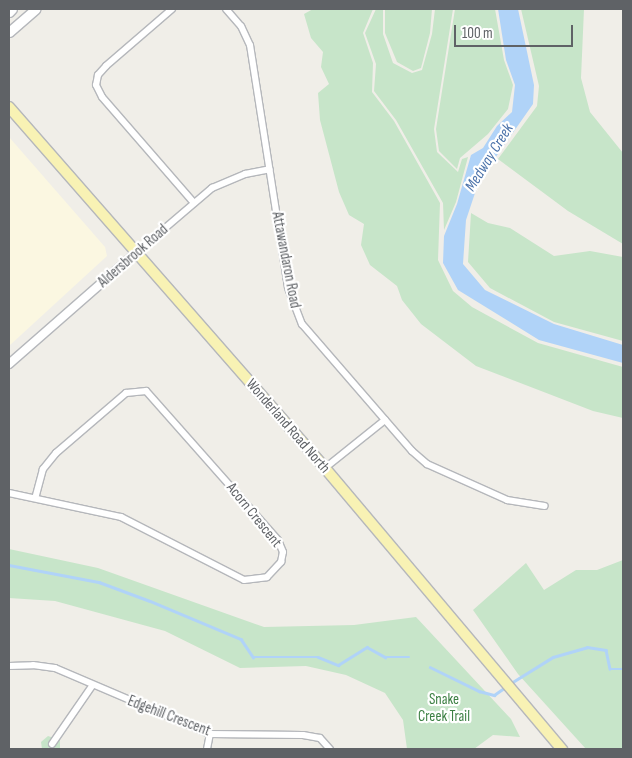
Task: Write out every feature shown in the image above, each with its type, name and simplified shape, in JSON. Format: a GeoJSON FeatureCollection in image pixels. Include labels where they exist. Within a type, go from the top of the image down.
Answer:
{"type":"FeatureCollection","features":[{"type":"Feature","properties":{"kind":"main road"},"geometry":{"type":"LineString","coordinates":[[9,12],[12,9]]}},
{"type":"Feature","properties":{"kind":"main road"},"geometry":{"type":"LineString","coordinates":[[9,32],[35,9]]}},
{"type":"Feature","properties":{"kind":"main road","name":"Wonderland Road North"},"geometry":{"type":"LineString","coordinates":[[9,107],[325,468],[562,749]]}},
{"type":"Feature","properties":{"kind":"street"},"geometry":{"type":"LineString","coordinates":[[172,9],[106,66],[98,75],[96,85],[102,97],[194,203]]}},
{"type":"Feature","properties":{"kind":"street","name":"Attawandaron Road"},"geometry":{"type":"LineString","coordinates":[[226,9],[241,26],[250,45],[288,288],[297,315],[412,451],[437,470],[514,503],[545,506]]}},
{"type":"Feature","properties":{"kind":"street","name":"Aldersbrook Road"},"geometry":{"type":"LineString","coordinates":[[9,364],[194,203],[226,180],[270,169]]}},
{"type":"Feature","properties":{"kind":"street","name":"Acorn Crescent"},"geometry":{"type":"LineString","coordinates":[[9,493],[126,518],[244,580],[267,577],[281,562],[283,552],[278,540],[146,390],[126,393],[56,452],[43,469],[35,498]]}},
{"type":"Feature","properties":{"kind":"street"},"geometry":{"type":"LineString","coordinates":[[325,468],[385,420]]}},
{"type":"Feature","properties":{"kind":"street","name":"Edgehill Crescent"},"geometry":{"type":"LineString","coordinates":[[9,666],[33,664],[55,668],[92,686],[210,734],[304,735],[320,738],[330,749]]}},
{"type":"Feature","properties":{"kind":"street"},"geometry":{"type":"LineString","coordinates":[[52,744],[92,686]]}},
{"type":"Feature","properties":{"kind":"street"},"geometry":{"type":"LineString","coordinates":[[207,749],[210,734]]}},
{"type":"Feature","properties":{"kind":"shaded area"},"geometry":{"type":"Polygon","coordinates":[[[9,137],[105,247],[107,256],[9,346],[9,137]]]}},
{"type":"Feature","properties":{"kind":"green space"},"geometry":{"type":"Polygon","coordinates":[[[313,9],[373,9],[363,33],[373,63],[372,92],[394,121],[440,203],[438,260],[453,291],[472,307],[538,343],[623,367],[623,418],[593,411],[476,366],[421,324],[402,300],[397,286],[370,265],[361,245],[364,224],[349,215],[339,192],[320,120],[318,93],[329,84],[321,67],[323,52],[311,38],[304,14],[313,9]]]}},
{"type":"Feature","properties":{"kind":"green space"},"geometry":{"type":"Polygon","coordinates":[[[376,9],[383,9],[383,34],[393,63],[412,73],[422,70],[432,34],[435,9],[453,9],[434,129],[437,152],[458,172],[462,159],[468,157],[456,202],[444,230],[443,203],[396,120],[374,91],[376,64],[365,33],[376,9]]]}},
{"type":"Feature","properties":{"kind":"green space"},"geometry":{"type":"Polygon","coordinates":[[[385,9],[432,9],[430,33],[421,68],[413,71],[397,62],[385,33],[385,9]]]}},
{"type":"Feature","properties":{"kind":"green space"},"geometry":{"type":"Polygon","coordinates":[[[455,9],[495,9],[504,60],[513,85],[508,109],[488,134],[460,158],[457,169],[439,151],[436,129],[455,9]]]}},
{"type":"Feature","properties":{"kind":"green space"},"geometry":{"type":"Polygon","coordinates":[[[521,9],[584,9],[581,78],[590,112],[623,153],[623,244],[568,211],[498,159],[537,106],[539,86],[521,9]]]}},
{"type":"Feature","properties":{"kind":"green space"},"geometry":{"type":"Polygon","coordinates":[[[471,213],[488,223],[510,228],[554,256],[590,251],[623,257],[623,341],[554,322],[490,288],[468,262],[471,213]]]}},
{"type":"Feature","properties":{"kind":"green space","name":"Snake Creek Trail"},"geometry":{"type":"Polygon","coordinates":[[[9,549],[98,568],[264,627],[354,625],[416,617],[511,719],[520,737],[493,735],[474,749],[407,749],[403,720],[385,693],[346,675],[306,666],[240,668],[165,631],[55,601],[9,598],[9,549]]]}},
{"type":"Feature","properties":{"kind":"green space"},"geometry":{"type":"Polygon","coordinates":[[[623,560],[623,749],[586,749],[518,674],[473,610],[526,563],[544,590],[576,570],[597,570],[623,560]]]}},
{"type":"Feature","properties":{"kind":"green space"},"geometry":{"type":"Polygon","coordinates":[[[48,736],[60,740],[60,749],[42,749],[41,742],[48,736]]]}},
{"type":"Feature","properties":{"kind":"water","name":"Medway Creek"},"geometry":{"type":"Polygon","coordinates":[[[498,9],[518,9],[534,85],[533,104],[479,181],[466,220],[463,264],[485,290],[554,324],[623,345],[623,363],[539,340],[458,290],[443,263],[444,236],[457,204],[471,155],[483,148],[497,126],[512,112],[515,85],[506,60],[498,9]]]}},
{"type":"Feature","properties":{"kind":"waterway"},"geometry":{"type":"LineString","coordinates":[[9,565],[99,582],[150,601],[241,639],[253,657],[318,657],[338,665],[367,647],[385,657],[409,657]]}},
{"type":"Feature","properties":{"kind":"waterway"},"geometry":{"type":"LineString","coordinates":[[511,683],[553,657],[587,647],[606,650],[610,669],[623,669]]}},
{"type":"Feature","properties":{"kind":"waterway"},"geometry":{"type":"LineString","coordinates":[[430,667],[479,691],[494,695],[507,686]]}}]}
